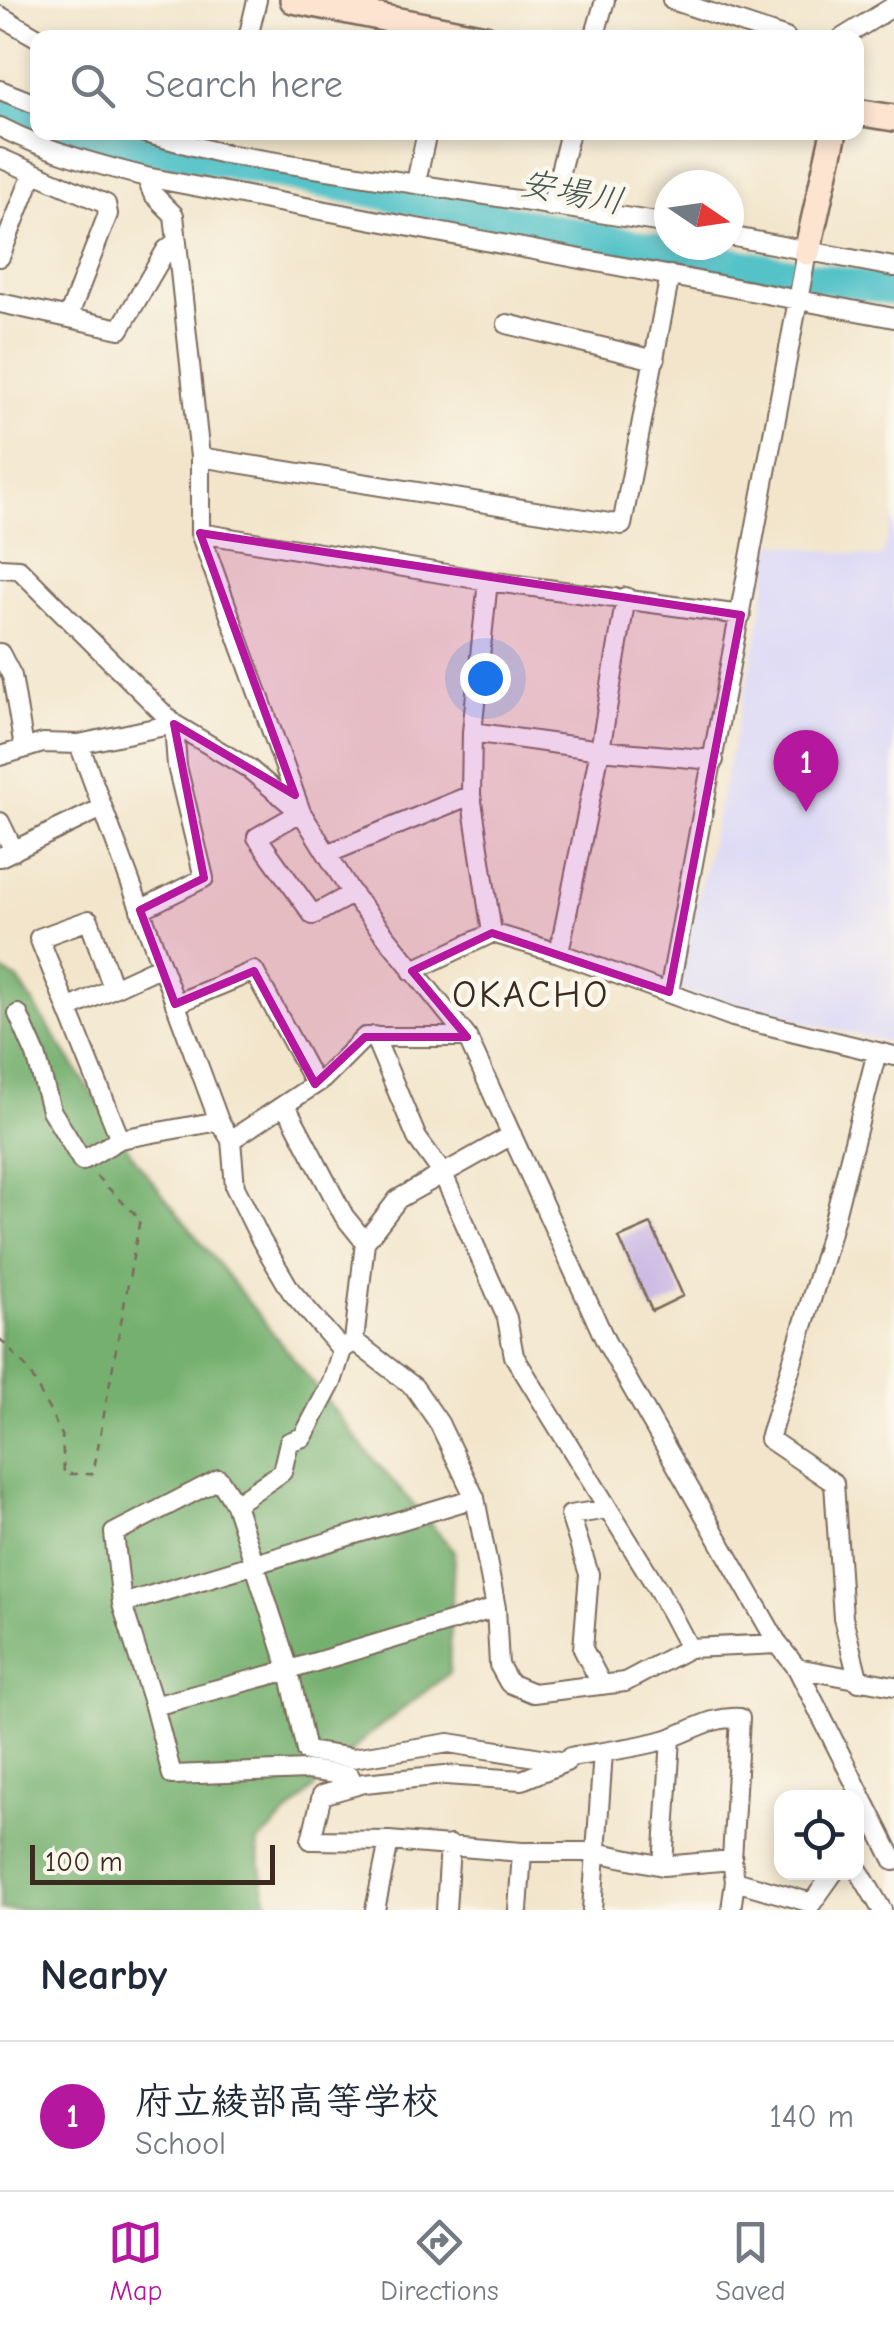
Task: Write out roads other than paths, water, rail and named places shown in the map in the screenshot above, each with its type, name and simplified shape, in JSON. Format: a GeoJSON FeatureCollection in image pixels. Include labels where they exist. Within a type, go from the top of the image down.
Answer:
{"type":"FeatureCollection","features":[{"type":"Feature","properties":{"kind":"main road"},"geometry":{"type":"LineString","coordinates":[[293,0],[431,30]]}},
{"type":"Feature","properties":{"kind":"main road"},"geometry":{"type":"LineString","coordinates":[[864,113],[894,118]]}},
{"type":"Feature","properties":{"kind":"main road"},"geometry":{"type":"LineString","coordinates":[[807,252],[832,140]]}},
{"type":"Feature","properties":{"kind":"street"},"geometry":{"type":"LineString","coordinates":[[250,30],[257,0]]}},
{"type":"Feature","properties":{"kind":"street"},"geometry":{"type":"LineString","coordinates":[[596,30],[605,0]]}},
{"type":"Feature","properties":{"kind":"street"},"geometry":{"type":"LineString","coordinates":[[672,0],[717,8],[768,30]]}},
{"type":"Feature","properties":{"kind":"street"},"geometry":{"type":"LineString","coordinates":[[855,30],[894,6]]}},
{"type":"Feature","properties":{"kind":"street"},"geometry":{"type":"LineString","coordinates":[[0,16],[30,33]]}},
{"type":"Feature","properties":{"kind":"street"},"geometry":{"type":"LineString","coordinates":[[0,90],[30,102]]}},
{"type":"Feature","properties":{"kind":"street"},"geometry":{"type":"LineString","coordinates":[[0,127],[33,144],[146,177],[670,276],[798,295],[894,318]]}},
{"type":"Feature","properties":{"kind":"street"},"geometry":{"type":"LineString","coordinates":[[171,140],[220,153],[654,222]]}},
{"type":"Feature","properties":{"kind":"street"},"geometry":{"type":"LineString","coordinates":[[416,182],[425,140]]}},
{"type":"Feature","properties":{"kind":"street"},"geometry":{"type":"LineString","coordinates":[[551,208],[568,140]]}},
{"type":"Feature","properties":{"kind":"street"},"geometry":{"type":"LineString","coordinates":[[0,158],[106,204],[108,214],[69,315]]}},
{"type":"Feature","properties":{"kind":"street"},"geometry":{"type":"LineString","coordinates":[[0,257],[33,173]]}},
{"type":"Feature","properties":{"kind":"street"},"geometry":{"type":"LineString","coordinates":[[146,177],[153,194],[174,216],[200,457],[200,533],[300,812],[352,894],[467,1037],[606,1342],[778,1644],[797,1668],[894,1860]]}},
{"type":"Feature","properties":{"kind":"street"},"geometry":{"type":"LineString","coordinates":[[744,239],[894,267]]}},
{"type":"Feature","properties":{"kind":"street"},"geometry":{"type":"LineString","coordinates":[[0,303],[120,329],[166,250],[177,241]]}},
{"type":"Feature","properties":{"kind":"street"},"geometry":{"type":"LineString","coordinates":[[669,992],[807,252]]}},
{"type":"Feature","properties":{"kind":"street"},"geometry":{"type":"LineString","coordinates":[[200,457],[622,525],[670,276]]}},
{"type":"Feature","properties":{"kind":"street"},"geometry":{"type":"LineString","coordinates":[[508,324],[655,360]]}},
{"type":"Feature","properties":{"kind":"street"},"geometry":{"type":"LineString","coordinates":[[200,533],[488,582],[741,614]]}},
{"type":"Feature","properties":{"kind":"street"},"geometry":{"type":"LineString","coordinates":[[0,568],[20,568],[174,724],[248,768],[300,812]]}},
{"type":"Feature","properties":{"kind":"street"},"geometry":{"type":"LineString","coordinates":[[488,582],[472,732],[471,795],[492,933]]}},
{"type":"Feature","properties":{"kind":"street"},"geometry":{"type":"LineString","coordinates":[[559,953],[626,597]]}},
{"type":"Feature","properties":{"kind":"street"},"geometry":{"type":"LineString","coordinates":[[0,653],[12,676],[24,748]]}},
{"type":"Feature","properties":{"kind":"street"},"geometry":{"type":"LineString","coordinates":[[0,756],[43,742],[79,744],[174,724]]}},
{"type":"Feature","properties":{"kind":"street"},"geometry":{"type":"LineString","coordinates":[[140,910],[204,878],[177,766],[174,724]]}},
{"type":"Feature","properties":{"kind":"street"},"geometry":{"type":"LineString","coordinates":[[472,732],[600,750],[714,760]]}},
{"type":"Feature","properties":{"kind":"street"},"geometry":{"type":"LineString","coordinates":[[79,744],[218,1121],[230,1140],[235,1187],[261,1240],[292,1291],[348,1345],[414,1387],[439,1423],[475,1498],[496,1608],[499,1665],[509,1683],[533,1692],[626,1682],[689,1648],[778,1644]]}},
{"type":"Feature","properties":{"kind":"street"},"geometry":{"type":"LineString","coordinates":[[327,854],[471,795]]}},
{"type":"Feature","properties":{"kind":"street"},"geometry":{"type":"LineString","coordinates":[[0,822],[7,854],[102,808]]}},
{"type":"Feature","properties":{"kind":"street"},"geometry":{"type":"LineString","coordinates":[[300,812],[257,837],[314,915],[352,894]]}},
{"type":"Feature","properties":{"kind":"street"},"geometry":{"type":"LineString","coordinates":[[113,988],[88,920],[39,938],[120,1139]]}},
{"type":"Feature","properties":{"kind":"street"},"geometry":{"type":"LineString","coordinates":[[412,970],[492,933],[559,953],[733,1017],[885,1054],[769,1439],[834,1483],[843,1618],[859,1682]]}},
{"type":"Feature","properties":{"kind":"street"},"geometry":{"type":"LineString","coordinates":[[68,1010],[161,966]]}},
{"type":"Feature","properties":{"kind":"street"},"geometry":{"type":"LineString","coordinates":[[175,1004],[254,970],[315,1084]]}},
{"type":"Feature","properties":{"kind":"street"},"geometry":{"type":"LineString","coordinates":[[18,1014],[36,1056],[51,1110],[82,1162],[120,1139],[218,1121]]}},
{"type":"Feature","properties":{"kind":"street"},"geometry":{"type":"LineString","coordinates":[[230,1140],[315,1084],[365,1036],[467,1037]]}},
{"type":"Feature","properties":{"kind":"street"},"geometry":{"type":"LineString","coordinates":[[374,1036],[417,1138],[443,1174],[506,1318],[514,1356],[689,1648]]}},
{"type":"Feature","properties":{"kind":"street"},"geometry":{"type":"LineString","coordinates":[[284,1104],[344,1216],[364,1242]]}},
{"type":"Feature","properties":{"kind":"street"},"geometry":{"type":"LineString","coordinates":[[236,1504],[282,1472],[289,1442],[302,1438],[332,1382],[348,1345],[364,1242],[398,1200],[512,1135]]}},
{"type":"Feature","properties":{"kind":"street"},"geometry":{"type":"LineString","coordinates":[[354,1786],[350,1776],[307,1770],[172,1775],[122,1604],[114,1533],[218,1479],[236,1504],[289,1670],[306,1751],[352,1758],[449,1743],[566,1762]]}},
{"type":"Feature","properties":{"kind":"street"},"geometry":{"type":"LineString","coordinates":[[122,1604],[475,1498]]}},
{"type":"Feature","properties":{"kind":"street"},"geometry":{"type":"LineString","coordinates":[[602,1685],[583,1649],[589,1574],[570,1515],[608,1509]]}},
{"type":"Feature","properties":{"kind":"street"},"geometry":{"type":"LineString","coordinates":[[154,1706],[496,1608]]}},
{"type":"Feature","properties":{"kind":"street"},"geometry":{"type":"LineString","coordinates":[[797,1668],[894,1686]]}},
{"type":"Feature","properties":{"kind":"street"},"geometry":{"type":"LineString","coordinates":[[731,1910],[740,1718],[719,1717],[671,1738],[620,1752],[570,1757],[522,1780],[445,1775],[354,1786],[322,1795],[312,1840],[388,1841],[522,1852],[596,1852],[662,1866],[732,1860]]}},
{"type":"Feature","properties":{"kind":"street"},"geometry":{"type":"LineString","coordinates":[[662,1866],[671,1738]]}},
{"type":"Feature","properties":{"kind":"street"},"geometry":{"type":"LineString","coordinates":[[592,1910],[603,1752]]}},
{"type":"Feature","properties":{"kind":"street"},"geometry":{"type":"LineString","coordinates":[[375,1910],[388,1841]]}},
{"type":"Feature","properties":{"kind":"street"},"geometry":{"type":"LineString","coordinates":[[446,1910],[450,1845]]}},
{"type":"Feature","properties":{"kind":"street"},"geometry":{"type":"LineString","coordinates":[[518,1910],[522,1852]]}},
{"type":"Feature","properties":{"kind":"street"},"geometry":{"type":"LineString","coordinates":[[735,1881],[775,1901],[812,1906],[829,1880]]}},
{"type":"Feature","properties":{"kind":"street"},"geometry":{"type":"LineString","coordinates":[[864,1880],[882,1910]]}},
{"type":"Feature","properties":{"kind":"waterway","name":"安場川"},"geometry":{"type":"LineString","coordinates":[[0,109],[30,120]]}},
{"type":"Feature","properties":{"kind":"waterway","name":"安場川"},"geometry":{"type":"LineString","coordinates":[[101,140],[894,291]]}},
{"type":"Feature","properties":{"kind":"place","name":"府立綾部高等学校"},"geometry":{"type":"Point","coordinates":[806,812]}},
{"type":"Feature","properties":{"kind":"district","name":"OKACHO"},"geometry":{"type":"Point","coordinates":[531,995]}}]}
